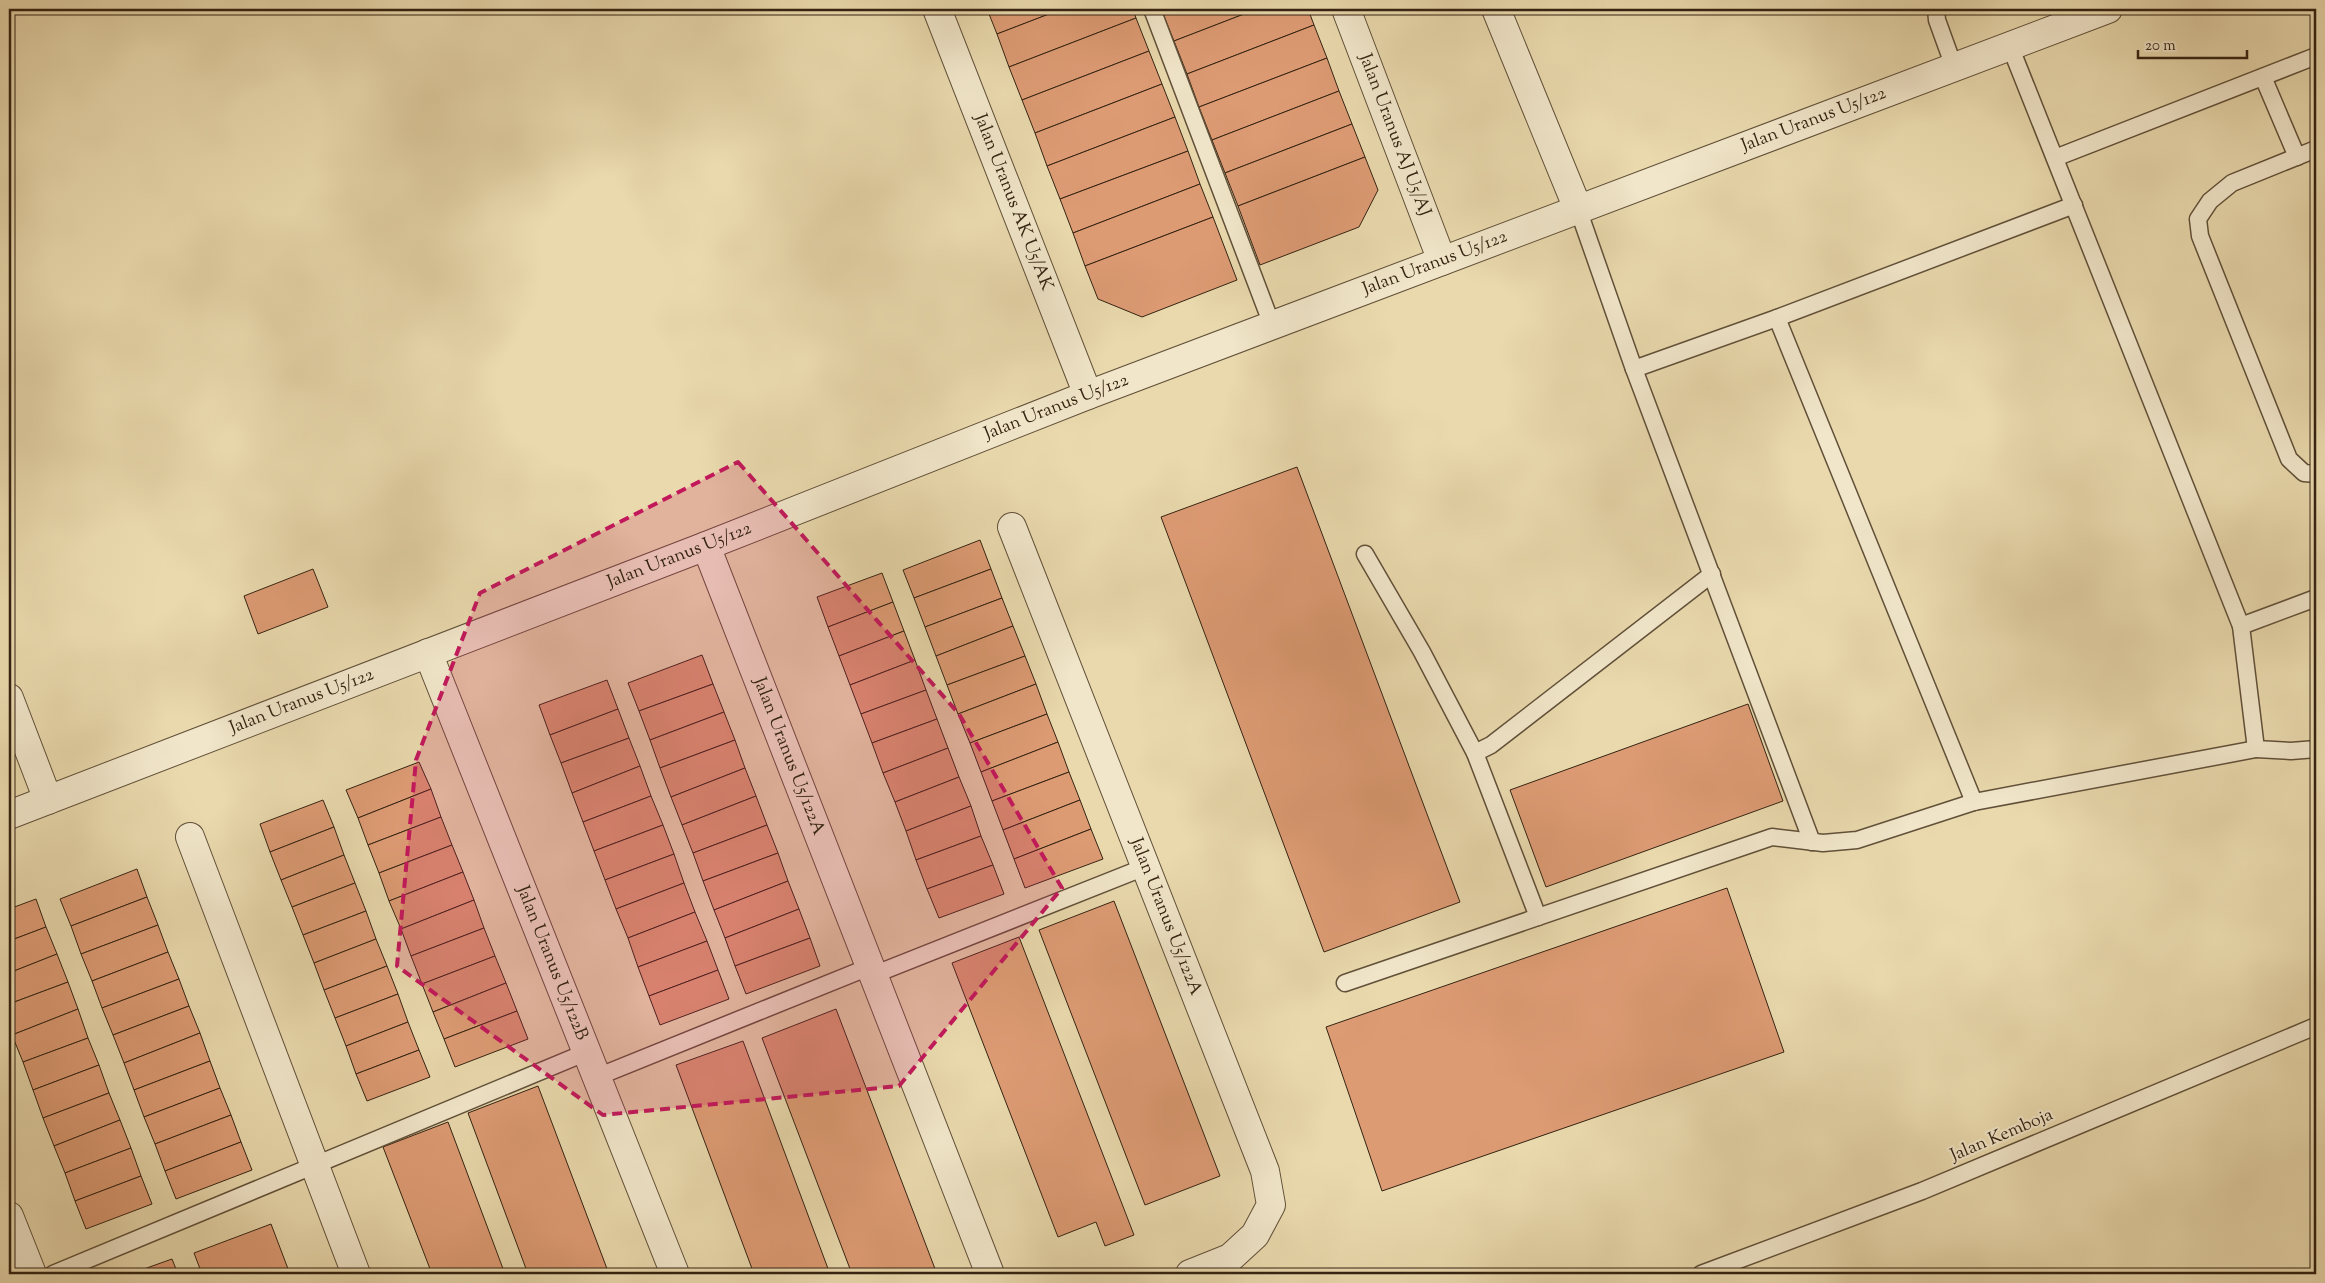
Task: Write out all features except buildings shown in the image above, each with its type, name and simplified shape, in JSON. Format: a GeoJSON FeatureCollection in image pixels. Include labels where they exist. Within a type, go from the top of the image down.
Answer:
{"type":"FeatureCollection","features":[{"type":"Feature","properties":{"kind":"street","name":"Jalan Uranus AK U5/AK"},"geometry":{"type":"LineString","coordinates":[[937,9],[1088,395]]}},
{"type":"Feature","properties":{"kind":"street","name":"Jalan Uranus AJ U5/AJ"},"geometry":{"type":"LineString","coordinates":[[1346,9],[1442,260]]}},
{"type":"Feature","properties":{"kind":"street"},"geometry":{"type":"LineString","coordinates":[[1496,9],[1578,208]]}},
{"type":"Feature","properties":{"kind":"street","name":"Jalan Uranus U5/122"},"geometry":{"type":"LineString","coordinates":[[9,815],[706,546],[1088,395],[2108,9]]}},
{"type":"Feature","properties":{"kind":"street","name":"Jalan Uranus U5/122A"},"geometry":{"type":"LineString","coordinates":[[1012,527],[1265,1171],[1271,1205],[1255,1235],[1230,1258],[1190,1274]]}},
{"type":"Feature","properties":{"kind":"street","name":"Jalan Uranus U5/122A"},"geometry":{"type":"LineString","coordinates":[[706,546],[990,1274]]}},
{"type":"Feature","properties":{"kind":"street","name":"Jalan Uranus U5/122B"},"geometry":{"type":"LineString","coordinates":[[428,653],[675,1274]]}},
{"type":"Feature","properties":{"kind":"street"},"geometry":{"type":"LineString","coordinates":[[9,698],[48,800]]}},
{"type":"Feature","properties":{"kind":"street"},"geometry":{"type":"LineString","coordinates":[[190,837],[356,1274]]}},
{"type":"Feature","properties":{"kind":"street"},"geometry":{"type":"LineString","coordinates":[[9,1216],[36,1274]]}},
{"type":"Feature","properties":{"kind":"lane"},"geometry":{"type":"LineString","coordinates":[[1152,9],[1272,325]]}},
{"type":"Feature","properties":{"kind":"lane"},"geometry":{"type":"LineString","coordinates":[[1936,9],[1937,20],[1954,67]]}},
{"type":"Feature","properties":{"kind":"lane"},"geometry":{"type":"LineString","coordinates":[[2010,46],[2241,626],[2256,749]]}},
{"type":"Feature","properties":{"kind":"lane"},"geometry":{"type":"LineString","coordinates":[[2055,158],[2316,56]]}},
{"type":"Feature","properties":{"kind":"lane"},"geometry":{"type":"LineString","coordinates":[[2263,77],[2297,157]]}},
{"type":"Feature","properties":{"kind":"lane"},"geometry":{"type":"LineString","coordinates":[[2316,149],[2232,183],[2210,201],[2198,220],[2200,236],[2289,460],[2304,473],[2316,474]]}},
{"type":"Feature","properties":{"kind":"lane"},"geometry":{"type":"LineString","coordinates":[[1634,369],[1777,318],[2074,205]]}},
{"type":"Feature","properties":{"kind":"lane"},"geometry":{"type":"LineString","coordinates":[[1578,208],[1634,369],[1812,842]]}},
{"type":"Feature","properties":{"kind":"lane"},"geometry":{"type":"LineString","coordinates":[[1777,318],[1974,802]]}},
{"type":"Feature","properties":{"kind":"lane"},"geometry":{"type":"LineString","coordinates":[[1365,554],[1422,652],[1475,753],[1538,918]]}},
{"type":"Feature","properties":{"kind":"lane"},"geometry":{"type":"LineString","coordinates":[[1475,753],[1491,745],[1712,574]]}},
{"type":"Feature","properties":{"kind":"lane"},"geometry":{"type":"LineString","coordinates":[[2241,626],[2316,598]]}},
{"type":"Feature","properties":{"kind":"lane"},"geometry":{"type":"LineString","coordinates":[[1345,983],[1772,837],[1823,843],[1856,840],[1974,802],[2256,749],[2291,752],[2316,749]]}},
{"type":"Feature","properties":{"kind":"lane"},"geometry":{"type":"LineString","coordinates":[[597,1078],[1145,867]]}},
{"type":"Feature","properties":{"kind":"lane","name":"Jalan Kemboja"},"geometry":{"type":"LineString","coordinates":[[1701,1274],[1922,1191],[2316,1026]]}},
{"type":"Feature","properties":{"kind":"lane"},"geometry":{"type":"LineString","coordinates":[[36,1274],[314,1164],[587,1052]]}},
{"type":"Feature","properties":{"kind":"highlighted area"},"geometry":{"type":"Polygon","coordinates":[[[738,462],[959,714],[1062,888],[899,1086],[603,1115],[397,966],[416,760],[480,593],[738,462]]]}}]}
